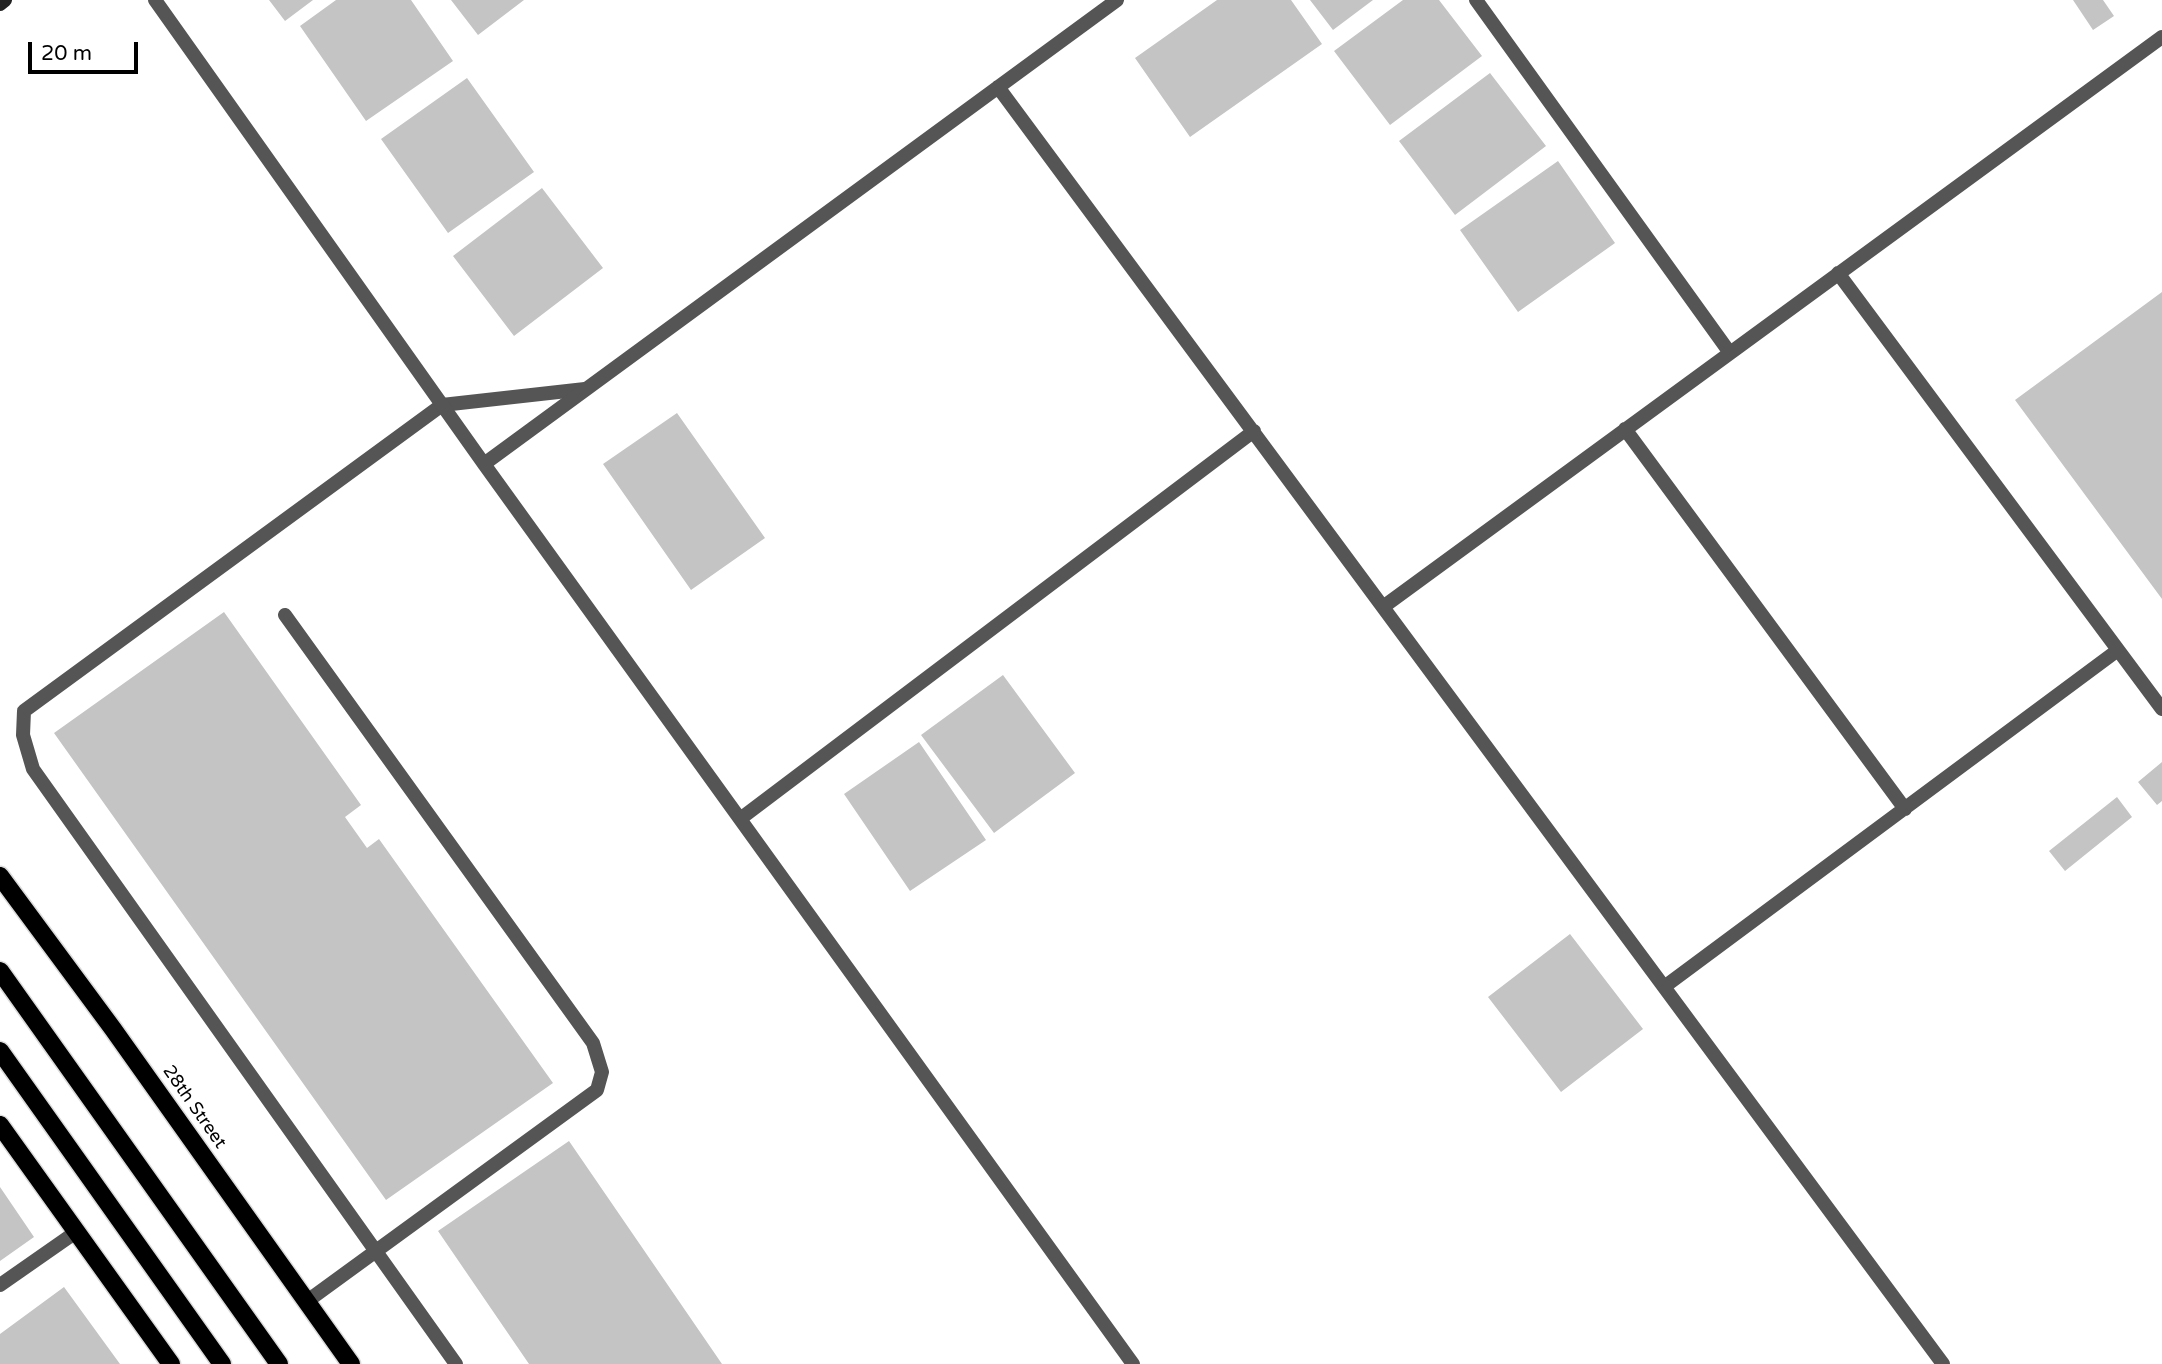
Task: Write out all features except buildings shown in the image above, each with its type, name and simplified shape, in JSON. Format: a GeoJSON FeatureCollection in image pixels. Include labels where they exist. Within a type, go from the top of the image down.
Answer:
{"type":"FeatureCollection","features":[{"type":"Feature","properties":{"kind":"main road","name":"28th Street"},"geometry":{"type":"LineString","coordinates":[[0,876],[113,1029],[351,1364]]}},
{"type":"Feature","properties":{"kind":"main road"},"geometry":{"type":"LineString","coordinates":[[0,971],[279,1364]]}},
{"type":"Feature","properties":{"kind":"main road"},"geometry":{"type":"LineString","coordinates":[[0,1051],[222,1364]]}},
{"type":"Feature","properties":{"kind":"main road"},"geometry":{"type":"LineString","coordinates":[[0,1125],[170,1364]]}},
{"type":"Feature","properties":{"kind":"street"},"geometry":{"type":"LineString","coordinates":[[0,4],[5,0]]}},
{"type":"Feature","properties":{"kind":"street"},"geometry":{"type":"LineString","coordinates":[[155,0],[484,464],[1133,1364]]}},
{"type":"Feature","properties":{"kind":"street"},"geometry":{"type":"LineString","coordinates":[[484,464],[1117,0]]}},
{"type":"Feature","properties":{"kind":"street"},"geometry":{"type":"LineString","coordinates":[[1476,0],[1730,353]]}},
{"type":"Feature","properties":{"kind":"street"},"geometry":{"type":"LineString","coordinates":[[1383,607],[2162,37]]}},
{"type":"Feature","properties":{"kind":"street"},"geometry":{"type":"LineString","coordinates":[[998,87],[1943,1364]]}},
{"type":"Feature","properties":{"kind":"street"},"geometry":{"type":"LineString","coordinates":[[1838,273],[2162,708]]}},
{"type":"Feature","properties":{"kind":"street"},"geometry":{"type":"LineString","coordinates":[[456,1364],[33,769],[23,735],[24,711],[442,405],[585,389]]}},
{"type":"Feature","properties":{"kind":"street"},"geometry":{"type":"LineString","coordinates":[[1625,429],[1905,809]]}},
{"type":"Feature","properties":{"kind":"street"},"geometry":{"type":"LineString","coordinates":[[740,819],[1254,431]]}},
{"type":"Feature","properties":{"kind":"street"},"geometry":{"type":"LineString","coordinates":[[285,615],[593,1043],[602,1072],[597,1090],[306,1301]]}},
{"type":"Feature","properties":{"kind":"street"},"geometry":{"type":"LineString","coordinates":[[1664,987],[2118,650]]}},
{"type":"Feature","properties":{"kind":"street"},"geometry":{"type":"LineString","coordinates":[[0,1285],[76,1232]]}}]}
